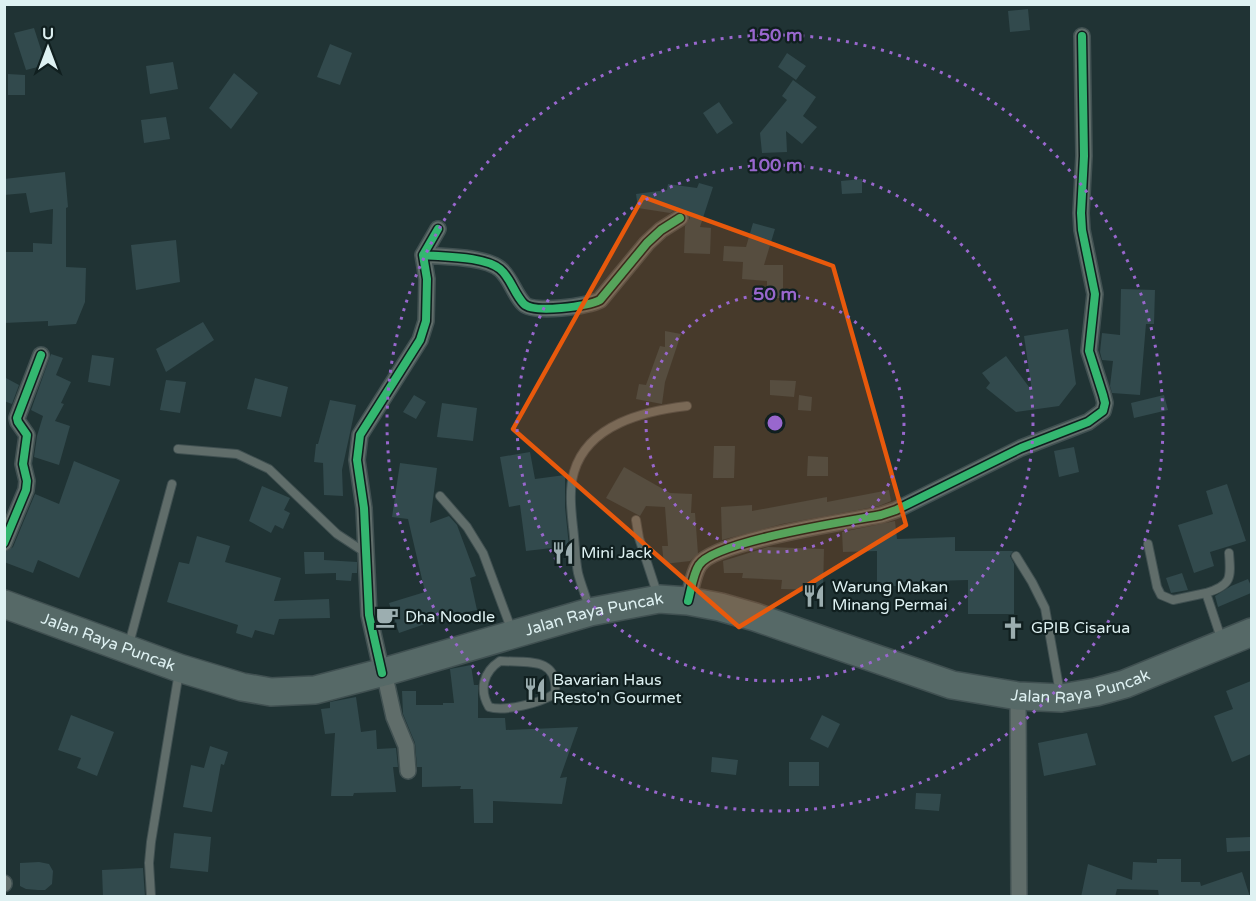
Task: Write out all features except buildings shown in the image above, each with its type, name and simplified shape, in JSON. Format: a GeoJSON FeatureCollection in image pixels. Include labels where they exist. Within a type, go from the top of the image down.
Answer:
{"type":"FeatureCollection","features":[{"type":"Feature","properties":{"kind":"highway","name":"Jalan Raya Puncak"},"geometry":{"type":"LineString","coordinates":[[4,604],[179,668],[242,687],[271,692],[315,690],[500,648],[590,612],[659,599],[688,601],[755,617],[952,685],[1018,696],[1061,698],[1096,692],[1125,684],[1251,632]]}},
{"type":"Feature","properties":{"kind":"street"},"geometry":{"type":"LineString","coordinates":[[688,601],[699,564],[717,552],[772,536],[881,515],[896,510],[1021,448],[1088,422],[1103,411],[1105,403],[1089,351],[1095,294],[1082,230],[1081,213],[1084,156],[1082,36]]}},
{"type":"Feature","properties":{"kind":"street"},"geometry":{"type":"LineString","coordinates":[[423,255],[474,260],[500,269],[525,306],[528,307],[540,309],[595,303],[600,300],[647,243],[661,230],[680,218]]}},
{"type":"Feature","properties":{"kind":"street"},"geometry":{"type":"LineString","coordinates":[[408,771],[406,746],[394,717],[369,615],[364,507],[357,460],[360,435],[420,340],[426,321],[427,279],[423,255],[438,229]]}},
{"type":"Feature","properties":{"kind":"street"},"geometry":{"type":"LineString","coordinates":[[4,543],[26,490],[27,481],[23,464],[27,435],[17,418],[41,355]]}},
{"type":"Feature","properties":{"kind":"street"},"geometry":{"type":"LineString","coordinates":[[1018,696],[1019,897]]}},
{"type":"Feature","properties":{"kind":"lane"},"geometry":{"type":"LineString","coordinates":[[590,612],[578,571],[571,509],[572,483],[579,459],[603,432],[620,423],[642,414],[687,406]]}},
{"type":"Feature","properties":{"kind":"lane"},"geometry":{"type":"LineString","coordinates":[[178,449],[237,453],[269,469],[337,534],[366,553]]}},
{"type":"Feature","properties":{"kind":"lane"},"geometry":{"type":"LineString","coordinates":[[128,648],[172,484]]}},
{"type":"Feature","properties":{"kind":"lane"},"geometry":{"type":"LineString","coordinates":[[440,496],[467,527],[483,553],[500,648],[484,678],[483,698],[489,707],[497,710],[548,699],[555,693],[556,680],[550,668],[500,648]]}},
{"type":"Feature","properties":{"kind":"lane"},"geometry":{"type":"LineString","coordinates":[[636,520],[639,538],[659,599]]}},
{"type":"Feature","properties":{"kind":"lane"},"geometry":{"type":"LineString","coordinates":[[1148,544],[1157,587],[1161,595],[1173,600],[1222,588],[1229,582],[1231,570],[1229,553]]}},
{"type":"Feature","properties":{"kind":"lane"},"geometry":{"type":"LineString","coordinates":[[1016,556],[1045,608],[1061,698]]}},
{"type":"Feature","properties":{"kind":"lane"},"geometry":{"type":"LineString","coordinates":[[1206,593],[1223,645]]}},
{"type":"Feature","properties":{"kind":"lane"},"geometry":{"type":"LineString","coordinates":[[151,897],[149,863],[151,842],[179,668]]}},
{"type":"Feature","properties":{"kind":"highlighted area"},"geometry":{"type":"Polygon","coordinates":[[[643,197],[833,266],[906,525],[739,627],[513,429],[643,197]]]}},
{"type":"Feature","properties":{"kind":"cycle path"},"geometry":{"type":"LineString","coordinates":[[688,601],[697,569],[710,556],[755,540],[896,510],[1021,448],[1088,422],[1103,411],[1105,403],[1089,351],[1095,294],[1082,230],[1081,213],[1084,156],[1082,36]]}},
{"type":"Feature","properties":{"kind":"cycle path"},"geometry":{"type":"LineString","coordinates":[[423,255],[463,258],[493,265],[504,273],[524,304],[530,307],[549,309],[573,307],[600,300],[647,243],[661,230],[680,218]]}},
{"type":"Feature","properties":{"kind":"cycle path"},"geometry":{"type":"LineString","coordinates":[[382,673],[369,615],[364,508],[357,460],[360,435],[420,340],[426,321],[427,279],[423,255],[438,229]]}},
{"type":"Feature","properties":{"kind":"cycle path"},"geometry":{"type":"LineString","coordinates":[[4,543],[26,490],[27,481],[23,464],[27,435],[17,418],[41,355]]}},
{"type":"Feature","properties":{"kind":"place","name":"Mini Jack"},"geometry":{"type":"Point","coordinates":[563,553]}},
{"type":"Feature","properties":{"kind":"place","name":"Warung Makan Minang Permai"},"geometry":{"type":"Point","coordinates":[814,596]}},
{"type":"Feature","properties":{"kind":"place","name":"Dha Noodle"},"geometry":{"type":"Point","coordinates":[387,617]}},
{"type":"Feature","properties":{"kind":"place","name":"GPIB Cisarua"},"geometry":{"type":"Point","coordinates":[1013,628]}},
{"type":"Feature","properties":{"kind":"place","name":"Bavarian Haus Resto'n Gourmet"},"geometry":{"type":"Point","coordinates":[535,689]}}]}
